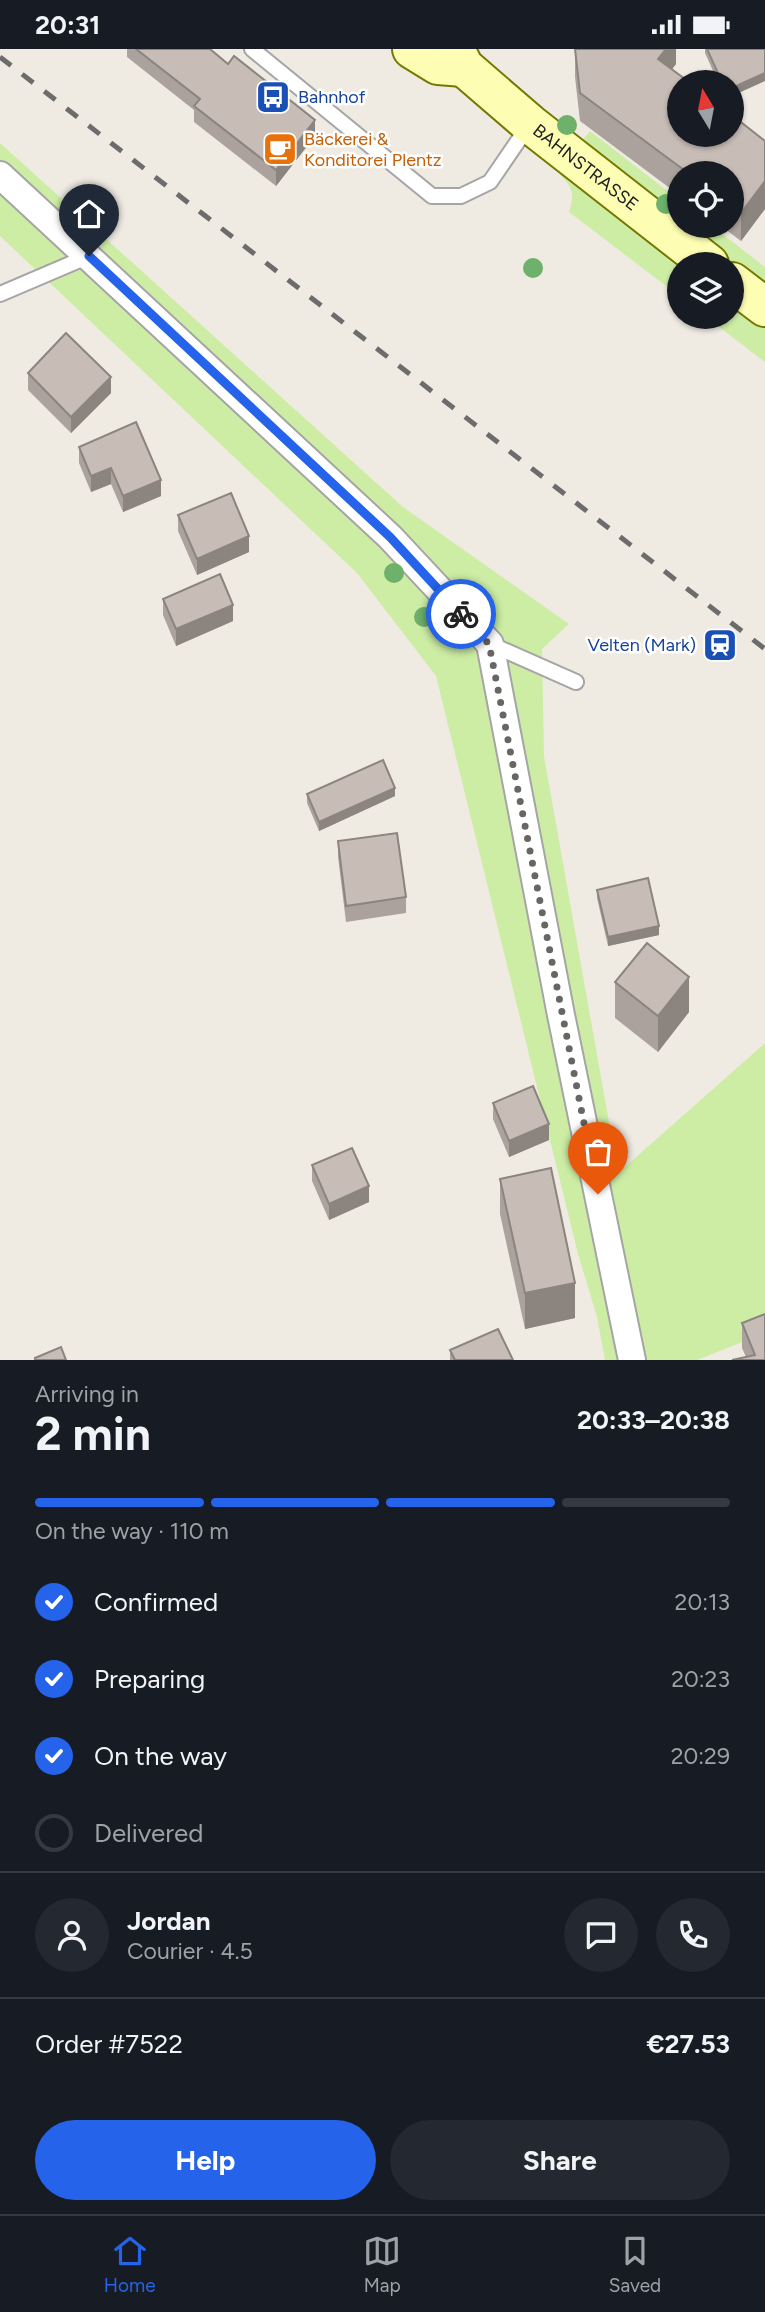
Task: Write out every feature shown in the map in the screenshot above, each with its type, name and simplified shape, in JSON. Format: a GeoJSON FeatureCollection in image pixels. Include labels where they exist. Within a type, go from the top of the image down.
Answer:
{"type":"FeatureCollection","features":[{"type":"Feature","properties":{"kind":"street","name":"BAHNSTRASSE"},"geometry":{"type":"LineString","coordinates":[[412,49],[438,65],[460,58],[530,124],[694,252]]}},
{"type":"Feature","properties":{"kind":"street"},"geometry":{"type":"LineString","coordinates":[[0,175],[390,537],[489,644],[632,1360]]}},
{"type":"Feature","properties":{"kind":"street"},"geometry":{"type":"LineString","coordinates":[[744,291],[765,307]]}},
{"type":"Feature","properties":{"kind":"lane"},"geometry":{"type":"LineString","coordinates":[[252,49],[432,196],[461,196],[490,181],[530,124]]}},
{"type":"Feature","properties":{"kind":"lane"},"geometry":{"type":"LineString","coordinates":[[0,294],[89,256]]}},
{"type":"Feature","properties":{"kind":"lane"},"geometry":{"type":"LineString","coordinates":[[489,644],[576,682]]}},
{"type":"Feature","properties":{"kind":"green space"},"geometry":{"type":"Polygon","coordinates":[[[590,131],[667,191],[667,238],[728,238],[765,267],[765,362],[722,329],[744,329],[744,252],[667,252],[667,287],[569,212],[571,190],[557,171],[590,131]]]}},
{"type":"Feature","properties":{"kind":"green space"},"geometry":{"type":"Polygon","coordinates":[[[0,143],[403,507],[569,624],[542,649],[544,756],[618,1173],[765,1043],[765,1333],[697,1360],[605,1360],[597,1317],[578,1254],[436,676],[357,573],[0,236],[0,143]]]}},
{"type":"Feature","properties":{"kind":"building"},"geometry":{"type":"Polygon","coordinates":[[[136,49],[210,49],[228,64],[234,56],[315,120],[276,170],[194,106],[200,99],[136,49]]]}},
{"type":"Feature","properties":{"kind":"building"},"geometry":{"type":"Polygon","coordinates":[[[575,49],[666,49],[658,59],[673,70],[667,70],[667,147],[744,147],[744,124],[765,141],[765,181],[744,209],[744,161],[672,161],[580,93],[575,49]]]}},
{"type":"Feature","properties":{"kind":"building"},"geometry":{"type":"Polygon","coordinates":[[[707,49],[765,49],[765,73],[744,83],[744,70],[717,70],[707,49]]]}},
{"type":"Feature","properties":{"kind":"building"},"geometry":{"type":"Polygon","coordinates":[[[66,333],[111,377],[71,417],[28,373],[66,333]]]}},
{"type":"Feature","properties":{"kind":"building"},"geometry":{"type":"Polygon","coordinates":[[[136,422],[161,480],[123,496],[111,468],[91,476],[79,447],[136,422]]]}},
{"type":"Feature","properties":{"kind":"building"},"geometry":{"type":"Polygon","coordinates":[[[231,493],[249,536],[197,559],[178,515],[231,493]]]}},
{"type":"Feature","properties":{"kind":"building"},"geometry":{"type":"Polygon","coordinates":[[[220,574],[233,605],[176,629],[163,599],[220,574]]]}},
{"type":"Feature","properties":{"kind":"building"},"geometry":{"type":"Polygon","coordinates":[[[383,760],[395,788],[319,822],[307,794],[383,760]]]}},
{"type":"Feature","properties":{"kind":"building"},"geometry":{"type":"Polygon","coordinates":[[[397,833],[406,897],[346,906],[338,841],[397,833]]]}},
{"type":"Feature","properties":{"kind":"building"},"geometry":{"type":"Polygon","coordinates":[[[648,878],[659,926],[608,937],[597,890],[648,878]]]}},
{"type":"Feature","properties":{"kind":"building"},"geometry":{"type":"Polygon","coordinates":[[[647,943],[689,977],[658,1016],[615,982],[647,943]]]}},
{"type":"Feature","properties":{"kind":"building"},"geometry":{"type":"Polygon","coordinates":[[[533,1086],[549,1124],[509,1141],[493,1103],[533,1086]]]}},
{"type":"Feature","properties":{"kind":"building"},"geometry":{"type":"Polygon","coordinates":[[[352,1148],[369,1186],[329,1204],[312,1165],[352,1148]]]}},
{"type":"Feature","properties":{"kind":"building"},"geometry":{"type":"Polygon","coordinates":[[[551,1168],[575,1283],[525,1293],[500,1179],[551,1168]]]}},
{"type":"Feature","properties":{"kind":"building"},"geometry":{"type":"Polygon","coordinates":[[[765,1314],[765,1360],[732,1360],[755,1355],[742,1323],[765,1314]]]}},
{"type":"Feature","properties":{"kind":"building"},"geometry":{"type":"Polygon","coordinates":[[[498,1329],[513,1360],[455,1360],[450,1350],[498,1329]]]}},
{"type":"Feature","properties":{"kind":"building"},"geometry":{"type":"Polygon","coordinates":[[[61,1347],[66,1360],[35,1360],[35,1358],[61,1347]]]}},
{"type":"Feature","properties":{"kind":"railway"},"geometry":{"type":"LineString","coordinates":[[0,57],[765,649]]}},
{"type":"Feature","properties":{"kind":"way so far"},"geometry":{"type":"LineString","coordinates":[[461,614],[489,644],[598,1194]]}},
{"type":"Feature","properties":{"kind":"place","name":"Bahnhof"},"geometry":{"type":"Point","coordinates":[273,97]}},
{"type":"Feature","properties":{"kind":"place","name":"Bäckerei & Konditorei Plentz"},"geometry":{"type":"Point","coordinates":[280,149]}},
{"type":"Feature","properties":{"kind":"place","name":"Velten (Mark)"},"geometry":{"type":"Point","coordinates":[720,645]}},
{"type":"Feature","properties":{"kind":"route"},"geometry":{"type":"LineString","coordinates":[[89,256],[390,537],[461,614]]}}]}
